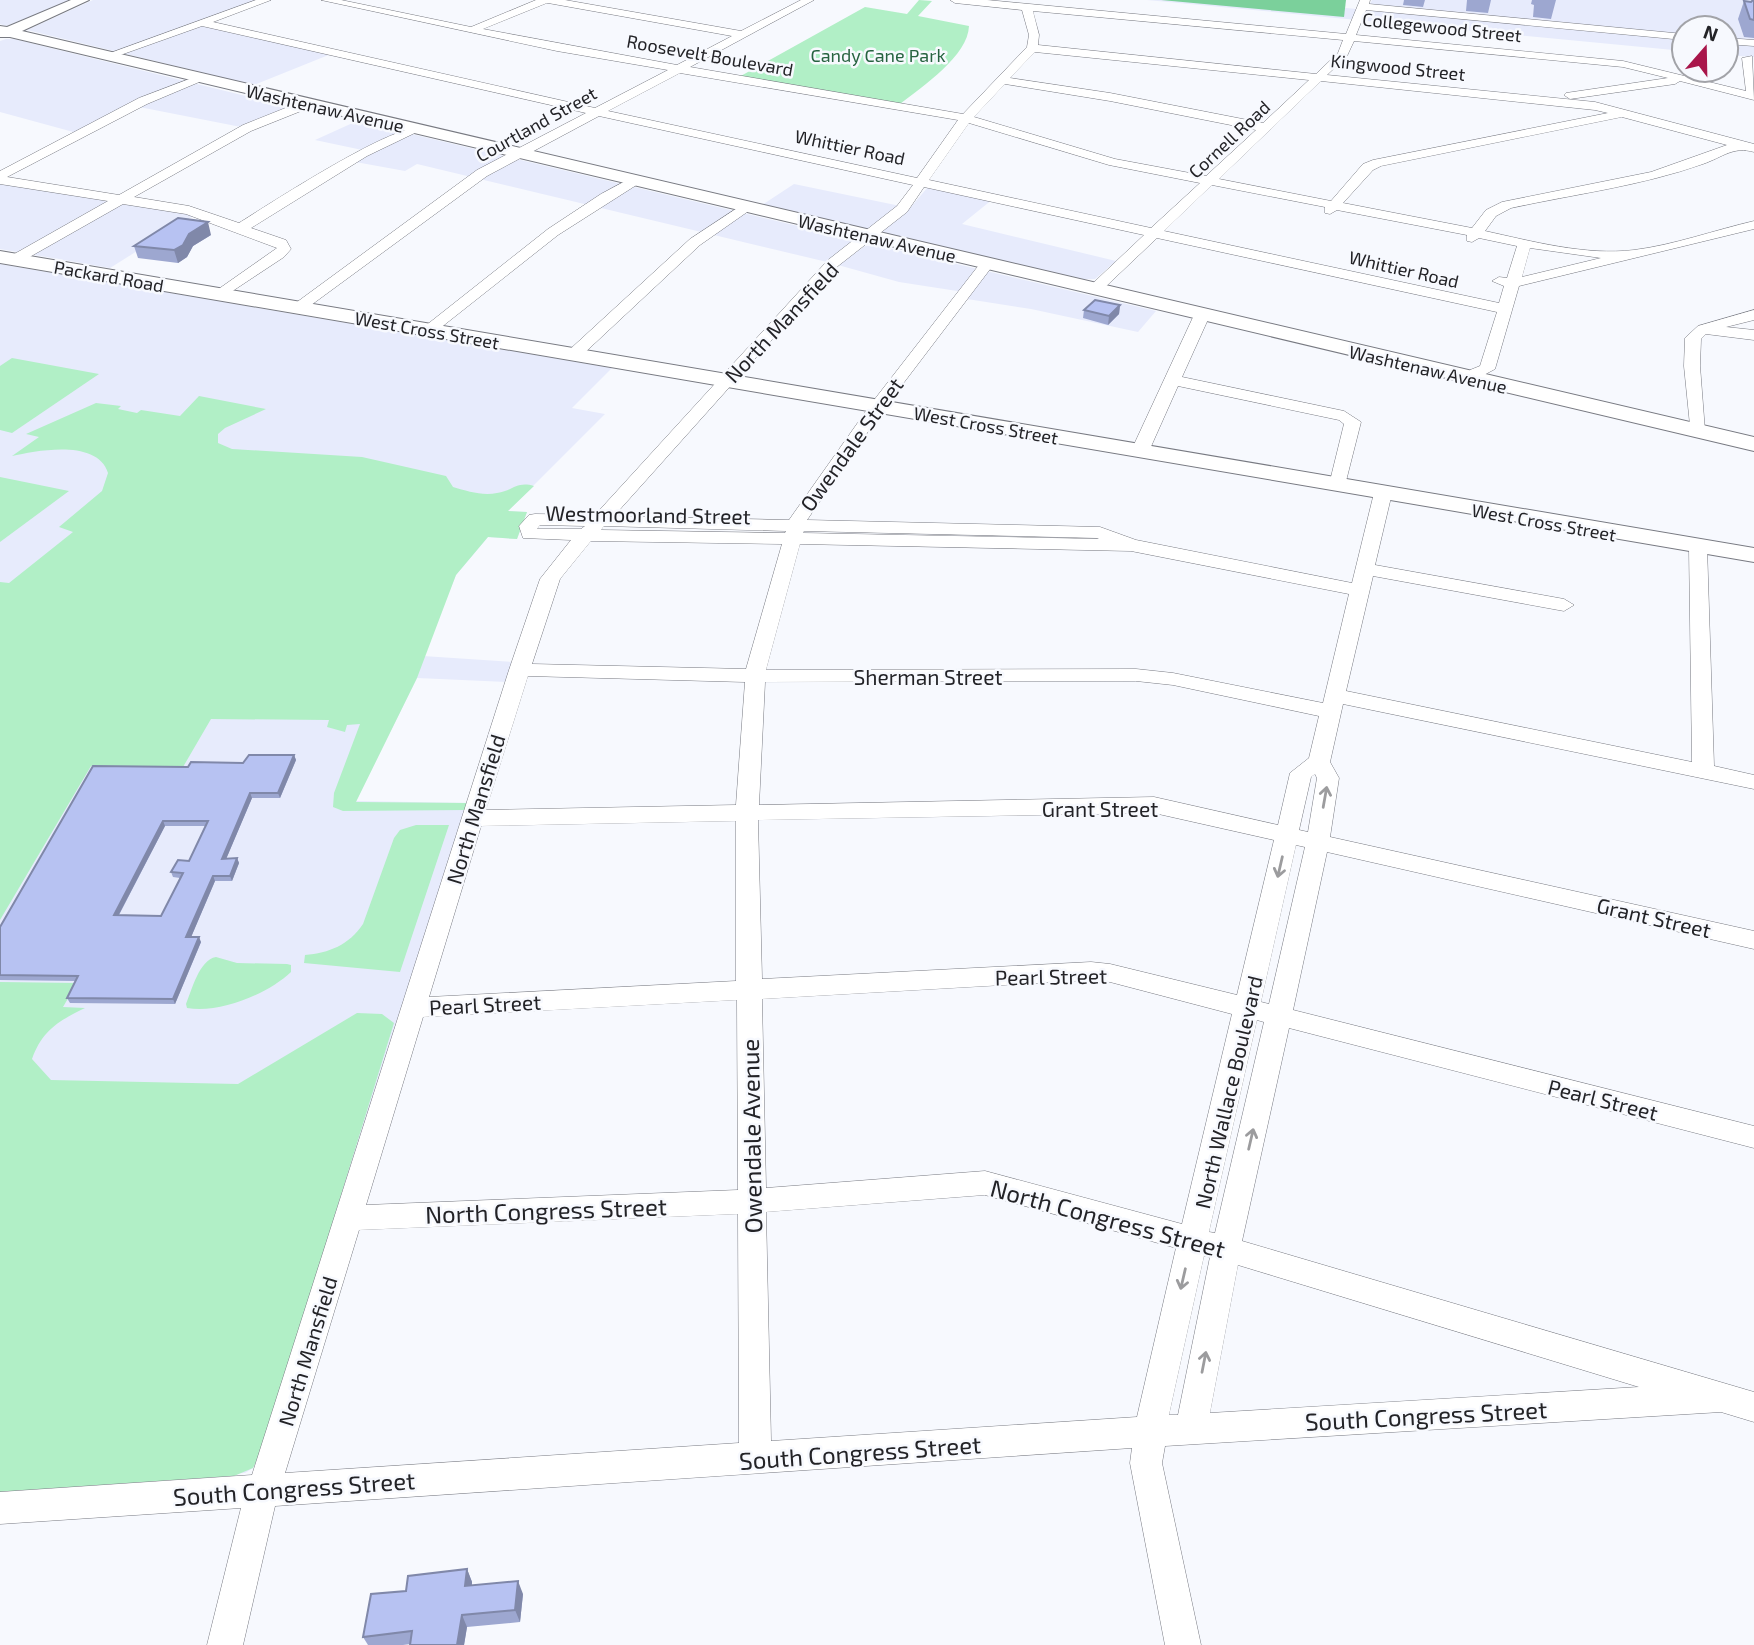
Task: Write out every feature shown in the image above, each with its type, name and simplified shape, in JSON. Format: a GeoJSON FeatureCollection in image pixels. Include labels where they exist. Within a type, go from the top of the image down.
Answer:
{"type":"FeatureCollection","features":[{"type":"Feature","properties":{"kind":"main road"},"geometry":{"type":"LineString","coordinates":[[3,32],[82,0]]}},
{"type":"Feature","properties":{"kind":"main road","name":"Washtenaw Avenue"},"geometry":{"type":"LineString","coordinates":[[3,32],[1754,444]]}},
{"type":"Feature","properties":{"kind":"main road","name":"Packard Road"},"geometry":{"type":"LineString","coordinates":[[7,259],[217,295]]}},
{"type":"Feature","properties":{"kind":"main road","name":"West Cross Street"},"geometry":{"type":"LineString","coordinates":[[217,295],[1754,555]]}},
{"type":"Feature","properties":{"kind":"street"},"geometry":{"type":"LineString","coordinates":[[108,56],[266,0]]}},
{"type":"Feature","properties":{"kind":"street","name":"Roosevelt Boulevard"},"geometry":{"type":"LineString","coordinates":[[326,0],[677,69],[966,118],[1113,162],[1209,181],[1227,190],[1332,207],[1474,236],[1504,245],[1518,244],[1583,253],[1628,254]]}},
{"type":"Feature","properties":{"kind":"street"},"geometry":{"type":"LineString","coordinates":[[473,30],[547,0],[743,35]]}},
{"type":"Feature","properties":{"kind":"street","name":"Courtland Street"},"geometry":{"type":"LineString","coordinates":[[298,308],[448,196],[516,153],[809,0]]}},
{"type":"Feature","properties":{"kind":"street","name":"Collegewood Street"},"geometry":{"type":"LineString","coordinates":[[955,0],[1623,64],[1670,75]]}},
{"type":"Feature","properties":{"kind":"street"},"geometry":{"type":"LineString","coordinates":[[1363,3],[1670,36]]}},
{"type":"Feature","properties":{"kind":"street","name":"Cornell Road"},"geometry":{"type":"LineString","coordinates":[[1095,289],[1343,54],[1363,3]]}},
{"type":"Feature","properties":{"kind":"street"},"geometry":{"type":"LineString","coordinates":[[1027,7],[1034,35],[1032,48]]}},
{"type":"Feature","properties":{"kind":"street","name":"Whittier Road"},"geometry":{"type":"LineString","coordinates":[[202,23],[596,112],[1498,307]]}},
{"type":"Feature","properties":{"kind":"street","name":"Kingwood Street"},"geometry":{"type":"LineString","coordinates":[[1032,48],[1595,106],[1754,148]]}},
{"type":"Feature","properties":{"kind":"street","name":"North Mansfield"},"geometry":{"type":"LineString","coordinates":[[225,1645],[254,1520],[519,670],[550,579],[833,263],[897,215],[966,118],[1032,48]]}},
{"type":"Feature","properties":{"kind":"street"},"geometry":{"type":"LineString","coordinates":[[1748,58],[1754,96]]}},
{"type":"Feature","properties":{"kind":"street"},"geometry":{"type":"LineString","coordinates":[[0,178],[143,101],[200,78]]}},
{"type":"Feature","properties":{"kind":"street"},"geometry":{"type":"LineString","coordinates":[[1003,80],[1110,97],[1267,128]]}},
{"type":"Feature","properties":{"kind":"street"},"geometry":{"type":"LineString","coordinates":[[1532,99],[1670,81]]}},
{"type":"Feature","properties":{"kind":"street","name":"Collegewood Street"},"geometry":{"type":"LineString","coordinates":[[1707,84],[1754,96]]}},
{"type":"Feature","properties":{"kind":"street"},"geometry":{"type":"LineString","coordinates":[[1585,93],[1586,100],[1595,106]]}},
{"type":"Feature","properties":{"kind":"street"},"geometry":{"type":"LineString","coordinates":[[7,259],[123,199],[247,128],[307,104]]}},
{"type":"Feature","properties":{"kind":"street"},"geometry":{"type":"LineString","coordinates":[[1332,207],[1368,167],[1378,163],[1623,114]]}},
{"type":"Feature","properties":{"kind":"street"},"geometry":{"type":"LineString","coordinates":[[239,229],[363,153],[415,130]]}},
{"type":"Feature","properties":{"kind":"street"},"geometry":{"type":"LineString","coordinates":[[1474,236],[1491,213],[1507,205],[1664,173],[1699,163],[1738,144]]}},
{"type":"Feature","properties":{"kind":"street"},"geometry":{"type":"LineString","coordinates":[[0,178],[189,210],[281,243],[284,249],[217,295]]}},
{"type":"Feature","properties":{"kind":"street"},"geometry":{"type":"LineString","coordinates":[[429,330],[598,200],[633,181]]}},
{"type":"Feature","properties":{"kind":"street"},"geometry":{"type":"LineString","coordinates":[[573,355],[695,242],[745,207]]}},
{"type":"Feature","properties":{"kind":"street"},"geometry":{"type":"LineString","coordinates":[[1506,282],[1754,225]]}},
{"type":"Feature","properties":{"kind":"street"},"geometry":{"type":"LineString","coordinates":[[1474,376],[1472,366],[1498,307],[1518,244]]}},
{"type":"Feature","properties":{"kind":"street","name":"Owendale Street"},"geometry":{"type":"LineString","coordinates":[[747,814],[755,677],[793,532],[817,488],[987,264]]}},
{"type":"Feature","properties":{"kind":"street"},"geometry":{"type":"LineString","coordinates":[[1140,451],[1202,315]]}},
{"type":"Feature","properties":{"kind":"street"},"geometry":{"type":"LineString","coordinates":[[1697,431],[1692,366],[1693,338],[1703,329],[1754,315]]}},
{"type":"Feature","properties":{"kind":"street"},"geometry":{"type":"LineString","coordinates":[[1703,329],[1754,335]]}},
{"type":"Feature","properties":{"kind":"street"},"geometry":{"type":"LineString","coordinates":[[1173,380],[1345,416],[1353,422],[1338,485]]}},
{"type":"Feature","properties":{"kind":"street","name":"North Wallace Boulevard"},"geometry":{"type":"LineString","coordinates":[[1183,1645],[1146,1462],[1151,1432],[1192,1239],[1301,773],[1319,762],[1335,704],[1383,493]]}},
{"type":"Feature","properties":{"kind":"street","name":"Westmoorland Street"},"geometry":{"type":"LineString","coordinates":[[593,528],[793,532],[1131,545],[1360,590]]}},
{"type":"Feature","properties":{"kind":"street"},"geometry":{"type":"LineString","coordinates":[[1698,547],[1703,772]]}},
{"type":"Feature","properties":{"kind":"street"},"geometry":{"type":"LineString","coordinates":[[1365,569],[1564,605]]}},
{"type":"Feature","properties":{"kind":"street","name":"Sherman Street"},"geometry":{"type":"LineString","coordinates":[[519,670],[755,677],[1136,675],[1335,704],[1754,782]]}},
{"type":"Feature","properties":{"kind":"street","name":"North Wallace Boulevard"},"geometry":{"type":"LineString","coordinates":[[1191,1429],[1226,1249],[1318,842],[1328,778],[1319,762]]}},
{"type":"Feature","properties":{"kind":"street","name":"Grant Street"},"geometry":{"type":"LineString","coordinates":[[473,818],[1154,805],[1754,940]]}},
{"type":"Feature","properties":{"kind":"street","name":"Owendale Avenue"},"geometry":{"type":"LineString","coordinates":[[747,814],[754,1201],[755,1458]]}},
{"type":"Feature","properties":{"kind":"street","name":"Pearl Street"},"geometry":{"type":"LineString","coordinates":[[414,1008],[1091,971],[1110,973],[1279,1015],[1754,1137]]}},
{"type":"Feature","properties":{"kind":"street","name":"North Congress Street"},"geometry":{"type":"LineString","coordinates":[[348,1218],[754,1201],[985,1183],[1192,1239],[1754,1407]]}},
{"type":"Feature","properties":{"kind":"street","name":"South Congress Street"},"geometry":{"type":"LineString","coordinates":[[0,1508],[1191,1429],[1721,1398]]}},
{"type":"Feature","properties":{"kind":"shaded area"},"geometry":{"type":"Polygon","coordinates":[[[0,0],[73,0],[6,26],[0,24],[0,0]]]}},
{"type":"Feature","properties":{"kind":"shaded area"},"geometry":{"type":"Polygon","coordinates":[[[93,0],[261,0],[193,24],[331,54],[254,85],[27,30],[93,0]]]}},
{"type":"Feature","properties":{"kind":"shaded area"},"geometry":{"type":"Polygon","coordinates":[[[1147,0],[1262,0],[1367,10],[1372,0],[1754,0],[1754,57],[1740,56],[1740,14],[1670,14],[1670,50],[1147,0]]]}},
{"type":"Feature","properties":{"kind":"shaded area"},"geometry":{"type":"Polygon","coordinates":[[[6,39],[290,107],[241,127],[129,105],[77,133],[0,112],[0,41],[6,39]]]}},
{"type":"Feature","properties":{"kind":"shaded area"},"geometry":{"type":"Polygon","coordinates":[[[357,121],[844,237],[851,239],[852,243],[827,262],[417,164],[405,171],[350,161],[367,151],[315,140],[357,121]]]}},
{"type":"Feature","properties":{"kind":"shaded area"},"geometry":{"type":"Polygon","coordinates":[[[0,183],[196,214],[110,268],[0,249],[0,183]]]}},
{"type":"Feature","properties":{"kind":"shaded area"},"geometry":{"type":"Polygon","coordinates":[[[794,184],[910,208],[928,187],[993,199],[962,224],[1116,261],[1095,279],[1083,279],[762,205],[794,184]]]}},
{"type":"Feature","properties":{"kind":"shaded area"},"geometry":{"type":"Polygon","coordinates":[[[876,245],[1156,311],[1138,332],[1031,309],[967,299],[970,293],[899,282],[838,265],[865,246],[876,245]]]}},
{"type":"Feature","properties":{"kind":"shaded area"},"geometry":{"type":"Polygon","coordinates":[[[0,264],[612,368],[572,408],[605,414],[508,511],[527,512],[517,539],[488,537],[456,575],[423,656],[513,662],[507,682],[417,678],[356,801],[469,803],[253,1468],[245,1473],[0,1492],[0,264]]]}},
{"type":"Feature","properties":{"kind":"green space","name":"Candy Cane Park"},"geometry":{"type":"Polygon","coordinates":[[[919,0],[932,1],[918,16],[969,26],[967,37],[943,70],[900,104],[739,77],[865,7],[907,14],[919,0]]]}},
{"type":"Feature","properties":{"kind":"green space"},"geometry":{"type":"Polygon","coordinates":[[[1161,0],[1346,0],[1344,17],[1161,0]]]}},
{"type":"Feature","properties":{"kind":"green space"},"geometry":{"type":"Polygon","coordinates":[[[12,358],[99,374],[12,433],[0,430],[0,366],[12,358]]]}},
{"type":"Feature","properties":{"kind":"green space"},"geometry":{"type":"Polygon","coordinates":[[[199,396],[266,409],[218,434],[218,443],[232,449],[362,457],[446,476],[453,487],[480,493],[502,492],[519,485],[534,486],[508,511],[527,512],[517,539],[488,537],[456,575],[417,678],[356,802],[469,803],[467,810],[343,811],[333,807],[334,793],[360,724],[347,725],[345,732],[327,727],[329,720],[211,719],[183,767],[91,766],[0,920],[0,582],[9,583],[73,532],[59,527],[102,491],[108,473],[102,462],[80,451],[37,451],[12,456],[39,437],[26,434],[96,403],[121,406],[118,409],[137,413],[141,410],[180,416],[199,396]]]}},
{"type":"Feature","properties":{"kind":"green space"},"geometry":{"type":"Polygon","coordinates":[[[0,477],[69,491],[0,542],[0,477]]]}},
{"type":"Feature","properties":{"kind":"green space"},"geometry":{"type":"Polygon","coordinates":[[[416,825],[449,825],[400,972],[304,963],[305,955],[338,947],[363,924],[394,838],[400,830],[416,825]]]}},
{"type":"Feature","properties":{"kind":"green space"},"geometry":{"type":"Polygon","coordinates":[[[216,957],[237,963],[287,964],[291,965],[291,972],[270,988],[242,1001],[214,1008],[187,1008],[186,1004],[201,969],[210,959],[216,957]]]}},
{"type":"Feature","properties":{"kind":"green space"},"geometry":{"type":"Polygon","coordinates":[[[0,982],[77,983],[63,1007],[85,1008],[52,1028],[41,1041],[32,1059],[51,1080],[238,1084],[357,1013],[382,1014],[394,1023],[263,1448],[253,1468],[234,1476],[0,1492],[0,982]]]}},
{"type":"Feature","properties":{"kind":"building"},"geometry":{"type":"Polygon","coordinates":[[[1753,0],[1754,20],[1750,19],[1744,1],[1753,0]]]}},
{"type":"Feature","properties":{"kind":"building"},"geometry":{"type":"Polygon","coordinates":[[[178,218],[208,222],[189,234],[183,245],[174,250],[134,246],[178,218]]]}},
{"type":"Feature","properties":{"kind":"building"},"geometry":{"type":"Polygon","coordinates":[[[1095,300],[1120,305],[1109,316],[1084,310],[1095,300]]]}},
{"type":"Feature","properties":{"kind":"building"},"geometry":{"type":"Polygon","coordinates":[[[249,755],[294,755],[278,793],[250,793],[222,859],[237,858],[230,876],[213,876],[186,937],[199,937],[173,999],[67,998],[78,976],[0,975],[0,927],[93,766],[188,767],[191,762],[243,763],[249,755]],[[163,821],[114,915],[161,916],[183,873],[171,872],[178,860],[189,861],[208,821],[163,821]]]}},
{"type":"Feature","properties":{"kind":"building"},"geometry":{"type":"Polygon","coordinates":[[[467,1569],[465,1586],[518,1581],[515,1610],[462,1615],[457,1645],[410,1645],[412,1631],[363,1637],[371,1594],[406,1591],[408,1576],[467,1569]]]}}]}
